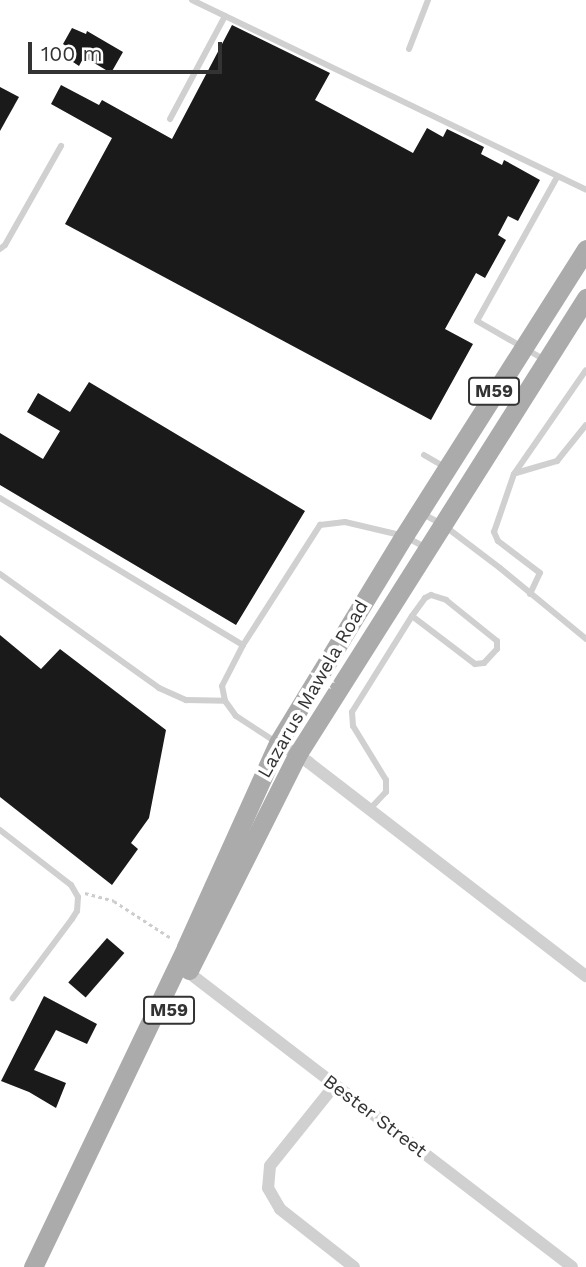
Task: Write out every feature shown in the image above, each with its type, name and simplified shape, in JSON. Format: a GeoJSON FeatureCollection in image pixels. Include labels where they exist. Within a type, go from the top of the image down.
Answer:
{"type":"FeatureCollection","features":[{"type":"Feature","properties":{"kind":"main road","name":"Lazarus Mawela Road"},"geometry":{"type":"LineString","coordinates":[[45,1267],[183,968],[186,947],[278,743],[404,536],[586,249]]}},
{"type":"Feature","properties":{"kind":"main road","name":"Lazarus Mawela Road"},"geometry":{"type":"LineString","coordinates":[[33,1267],[183,968],[297,755],[586,298]]}},
{"type":"Feature","properties":{"kind":"street"},"geometry":{"type":"LineString","coordinates":[[278,743],[586,976]]}},
{"type":"Feature","properties":{"kind":"street","name":"Bester Street"},"geometry":{"type":"LineString","coordinates":[[183,968],[572,1267]]}},
{"type":"Feature","properties":{"kind":"street"},"geometry":{"type":"LineString","coordinates":[[334,1086],[270,1166],[268,1188],[280,1209],[354,1267]]}},
{"type":"Feature","properties":{"kind":"lane"},"geometry":{"type":"LineString","coordinates":[[192,0],[586,190]]}},
{"type":"Feature","properties":{"kind":"lane"},"geometry":{"type":"LineString","coordinates":[[409,49],[428,0]]}},
{"type":"Feature","properties":{"kind":"lane"},"geometry":{"type":"LineString","coordinates":[[170,119],[225,16]]}},
{"type":"Feature","properties":{"kind":"lane"},"geometry":{"type":"LineString","coordinates":[[0,249],[5,245],[61,146]]}},
{"type":"Feature","properties":{"kind":"lane"},"geometry":{"type":"LineString","coordinates":[[547,361],[477,321],[557,177]]}},
{"type":"Feature","properties":{"kind":"lane"},"geometry":{"type":"LineString","coordinates":[[530,594],[540,573],[498,541],[494,532],[514,474],[586,370]]}},
{"type":"Feature","properties":{"kind":"lane"},"geometry":{"type":"LineString","coordinates":[[514,474],[540,463],[557,461],[586,425]]}},
{"type":"Feature","properties":{"kind":"lane"},"geometry":{"type":"LineString","coordinates":[[424,455],[447,468]]}},
{"type":"Feature","properties":{"kind":"lane"},"geometry":{"type":"LineString","coordinates":[[0,498],[243,645]]}},
{"type":"Feature","properties":{"kind":"lane"},"geometry":{"type":"LineString","coordinates":[[419,512],[442,524],[586,639]]}},
{"type":"Feature","properties":{"kind":"lane"},"geometry":{"type":"LineString","coordinates":[[278,743],[236,716],[225,701],[222,686],[243,645],[324,522],[345,522],[404,536],[427,548]]}},
{"type":"Feature","properties":{"kind":"lane"},"geometry":{"type":"LineString","coordinates":[[0,575],[159,688],[186,700],[225,701]]}},
{"type":"Feature","properties":{"kind":"lane"},"geometry":{"type":"LineString","coordinates":[[369,810],[386,792],[386,780],[353,726],[352,712],[412,616],[425,598],[437,596],[497,641],[497,649],[484,663],[475,664],[412,616]]}},
{"type":"Feature","properties":{"kind":"lane"},"geometry":{"type":"LineString","coordinates":[[0,830],[76,890],[77,911],[13,998]]}},
{"type":"Feature","properties":{"kind":"path"},"geometry":{"type":"LineString","coordinates":[[76,890],[114,901],[186,947]]}},
{"type":"Feature","properties":{"kind":"building"},"geometry":{"type":"Polygon","coordinates":[[[232,25],[330,73],[315,100],[413,153],[427,128],[443,137],[447,129],[484,147],[481,154],[502,165],[504,160],[540,180],[518,221],[508,216],[498,235],[506,240],[485,278],[476,273],[445,329],[473,344],[431,420],[65,224],[112,138],[51,104],[61,85],[99,105],[102,100],[172,139],[232,25]]]}},
{"type":"Feature","properties":{"kind":"building"},"geometry":{"type":"Polygon","coordinates":[[[72,28],[86,34],[87,31],[123,52],[111,73],[84,57],[79,66],[70,60],[75,52],[63,44],[72,28]]]}},
{"type":"Feature","properties":{"kind":"building"},"geometry":{"type":"Polygon","coordinates":[[[0,87],[19,97],[0,131],[0,87]]]}},
{"type":"Feature","properties":{"kind":"building"},"geometry":{"type":"Polygon","coordinates":[[[89,382],[305,511],[236,625],[0,485],[0,433],[43,459],[60,431],[27,412],[38,393],[70,412],[89,382]]]}},
{"type":"Feature","properties":{"kind":"building"},"geometry":{"type":"Polygon","coordinates":[[[0,635],[41,669],[60,649],[166,730],[149,818],[131,843],[138,849],[112,885],[0,797],[0,635]]]}},
{"type":"Feature","properties":{"kind":"building"},"geometry":{"type":"Polygon","coordinates":[[[107,938],[124,953],[86,998],[68,983],[107,938]]]}},
{"type":"Feature","properties":{"kind":"building"},"geometry":{"type":"Polygon","coordinates":[[[44,996],[97,1024],[87,1044],[56,1030],[34,1070],[66,1083],[56,1108],[29,1092],[1,1081],[44,996]]]}}]}
